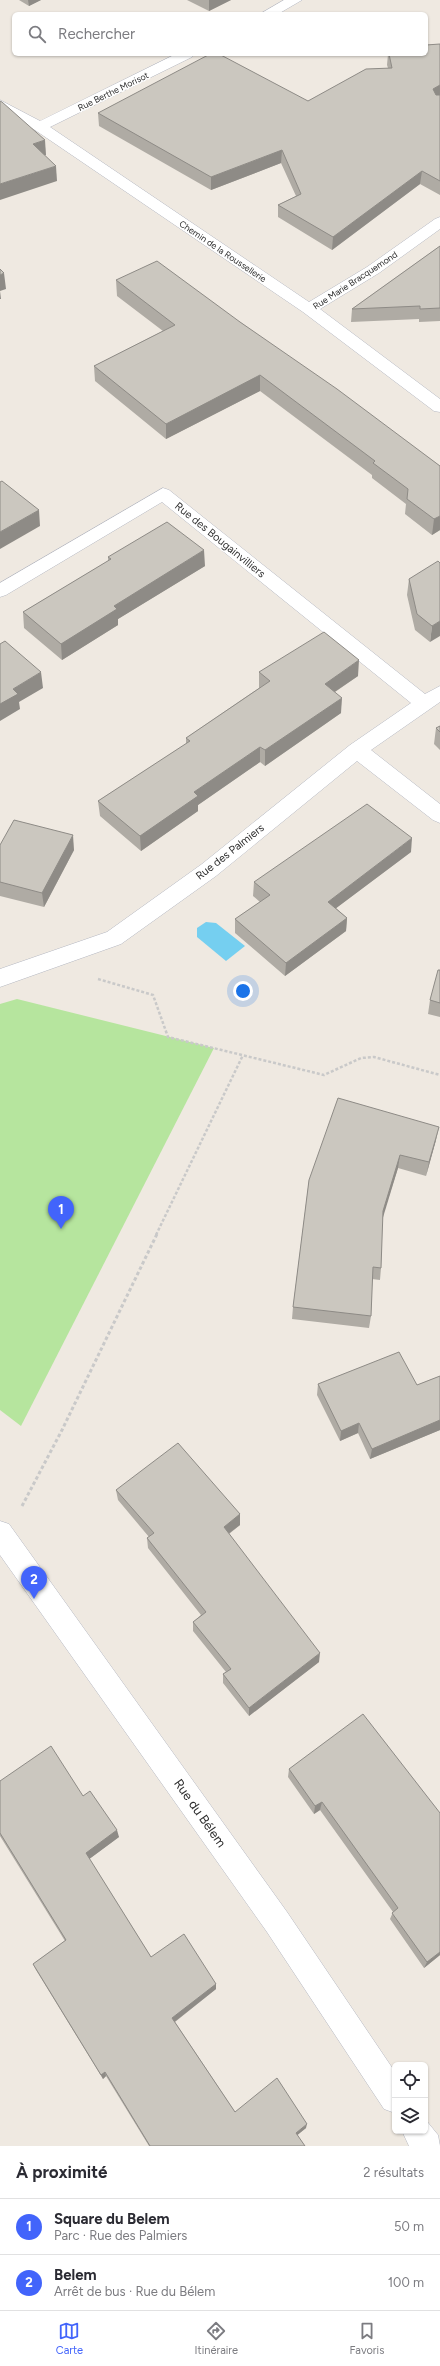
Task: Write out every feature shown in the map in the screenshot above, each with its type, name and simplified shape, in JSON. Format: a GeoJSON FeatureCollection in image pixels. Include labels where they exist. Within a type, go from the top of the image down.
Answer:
{"type":"FeatureCollection","features":[{"type":"Feature","properties":{"kind":"street"},"geometry":{"type":"LineString","coordinates":[[271,12],[295,0]]}},
{"type":"Feature","properties":{"kind":"street","name":"Rue Berthe Morisot"},"geometry":{"type":"LineString","coordinates":[[40,127],[182,56]]}},
{"type":"Feature","properties":{"kind":"street","name":"Chemin de la Roussellerie"},"geometry":{"type":"LineString","coordinates":[[0,104],[40,127],[308,310],[440,407]]}},
{"type":"Feature","properties":{"kind":"street","name":"Rue Marie Bracquemond"},"geometry":{"type":"LineString","coordinates":[[308,310],[373,270],[440,222]]}},
{"type":"Feature","properties":{"kind":"street","name":"Rue des Bougainvilliers"},"geometry":{"type":"LineString","coordinates":[[0,591],[163,494],[432,698]]}},
{"type":"Feature","properties":{"kind":"street","name":"Rue des Palmiers"},"geometry":{"type":"LineString","coordinates":[[0,978],[114,938],[209,870],[357,750],[432,698]]}},
{"type":"Feature","properties":{"kind":"street"},"geometry":{"type":"LineString","coordinates":[[357,750],[440,815]]}},
{"type":"Feature","properties":{"kind":"street","name":"Rue du Bélem"},"geometry":{"type":"LineString","coordinates":[[2,1536],[277,1922],[392,2094]]}},
{"type":"Feature","properties":{"kind":"street"},"geometry":{"type":"LineString","coordinates":[[419,2134],[427,2146]]}},
{"type":"Feature","properties":{"kind":"path"},"geometry":{"type":"LineString","coordinates":[[41,963],[153,994],[168,1037],[324,1075],[361,1058],[374,1056],[440,1075]]}},
{"type":"Feature","properties":{"kind":"path"},"geometry":{"type":"LineString","coordinates":[[2,1536],[62,1430],[243,1055]]}},
{"type":"Feature","properties":{"kind":"green space"},"geometry":{"type":"Polygon","coordinates":[[[17,999],[214,1048],[21,1426],[0,1410],[0,1004],[17,999]]]}},
{"type":"Feature","properties":{"kind":"water"},"geometry":{"type":"Polygon","coordinates":[[[206,922],[216,923],[245,946],[226,961],[197,937],[197,928],[206,922]]]}},
{"type":"Feature","properties":{"kind":"building"},"geometry":{"type":"Polygon","coordinates":[[[440,44],[440,85],[433,89],[436,95],[440,95],[440,181],[422,171],[333,237],[278,205],[301,194],[282,150],[211,177],[98,113],[206,56],[223,56],[308,101],[366,69],[392,68],[389,56],[428,56],[428,45],[440,44]]]}},
{"type":"Feature","properties":{"kind":"building"},"geometry":{"type":"Polygon","coordinates":[[[0,101],[45,140],[33,144],[56,166],[0,184],[0,101]]]}},
{"type":"Feature","properties":{"kind":"building"},"geometry":{"type":"Polygon","coordinates":[[[440,246],[440,308],[420,309],[420,306],[352,309],[440,246]]]}},
{"type":"Feature","properties":{"kind":"building"},"geometry":{"type":"Polygon","coordinates":[[[157,261],[240,322],[337,389],[440,466],[440,516],[434,519],[407,499],[408,489],[373,463],[375,461],[260,375],[166,424],[94,366],[175,325],[116,280],[157,261]]]}},
{"type":"Feature","properties":{"kind":"building"},"geometry":{"type":"Polygon","coordinates":[[[0,269],[4,273],[0,275],[0,269]]]}},
{"type":"Feature","properties":{"kind":"building"},"geometry":{"type":"Polygon","coordinates":[[[2,481],[39,510],[0,532],[0,482],[2,481]]]}},
{"type":"Feature","properties":{"kind":"building"},"geometry":{"type":"Polygon","coordinates":[[[167,522],[204,550],[114,606],[117,609],[61,644],[23,612],[111,559],[108,557],[167,522]]]}},
{"type":"Feature","properties":{"kind":"building"},"geometry":{"type":"Polygon","coordinates":[[[438,561],[440,563],[440,621],[432,626],[417,614],[409,579],[438,561]]]}},
{"type":"Feature","properties":{"kind":"building"},"geometry":{"type":"Polygon","coordinates":[[[324,632],[359,660],[325,684],[342,698],[265,750],[260,747],[194,792],[198,796],[140,836],[98,801],[190,741],[186,738],[270,681],[259,672],[324,632]]]}},
{"type":"Feature","properties":{"kind":"building"},"geometry":{"type":"Polygon","coordinates":[[[5,641],[41,672],[13,689],[18,694],[0,704],[0,644],[5,641]]]}},
{"type":"Feature","properties":{"kind":"building"},"geometry":{"type":"Polygon","coordinates":[[[440,726],[440,732],[436,728],[440,726]]]}},
{"type":"Feature","properties":{"kind":"building"},"geometry":{"type":"Polygon","coordinates":[[[367,804],[412,838],[328,902],[347,918],[286,963],[235,919],[270,895],[254,882],[367,804]]]}},
{"type":"Feature","properties":{"kind":"building"},"geometry":{"type":"Polygon","coordinates":[[[14,820],[73,835],[42,893],[0,882],[0,845],[14,820]]]}},
{"type":"Feature","properties":{"kind":"building"},"geometry":{"type":"Polygon","coordinates":[[[438,970],[440,970],[440,1003],[430,1000],[438,970]]]}},
{"type":"Feature","properties":{"kind":"building"},"geometry":{"type":"Polygon","coordinates":[[[338,1098],[439,1127],[429,1162],[400,1155],[383,1211],[381,1268],[373,1267],[371,1316],[293,1307],[309,1180],[338,1098]]]}},
{"type":"Feature","properties":{"kind":"building"},"geometry":{"type":"Polygon","coordinates":[[[399,1352],[417,1385],[440,1376],[440,1420],[372,1449],[359,1423],[341,1431],[318,1384],[399,1352]]]}},
{"type":"Feature","properties":{"kind":"building"},"geometry":{"type":"Polygon","coordinates":[[[178,1443],[240,1514],[224,1527],[320,1653],[249,1708],[223,1674],[231,1669],[193,1622],[206,1612],[147,1538],[154,1533],[116,1490],[178,1443]]]}},
{"type":"Feature","properties":{"kind":"building"},"geometry":{"type":"Polygon","coordinates":[[[363,1714],[440,1813],[440,1952],[427,1962],[392,1913],[398,1908],[322,1802],[315,1806],[289,1769],[363,1714]]]}},
{"type":"Feature","properties":{"kind":"building"},"geometry":{"type":"Polygon","coordinates":[[[51,1746],[83,1796],[90,1791],[117,1830],[86,1853],[151,1957],[184,1934],[216,1984],[172,2018],[235,2112],[277,2078],[307,2124],[296,2133],[305,2146],[150,2146],[105,2072],[101,2075],[33,1964],[66,1940],[0,1833],[0,1781],[51,1746]]]}},
{"type":"Feature","properties":{"kind":"place","name":"Square du Belem"},"geometry":{"type":"Point","coordinates":[61,1229]}},
{"type":"Feature","properties":{"kind":"place","name":"Belem"},"geometry":{"type":"Point","coordinates":[34,1599]}}]}
